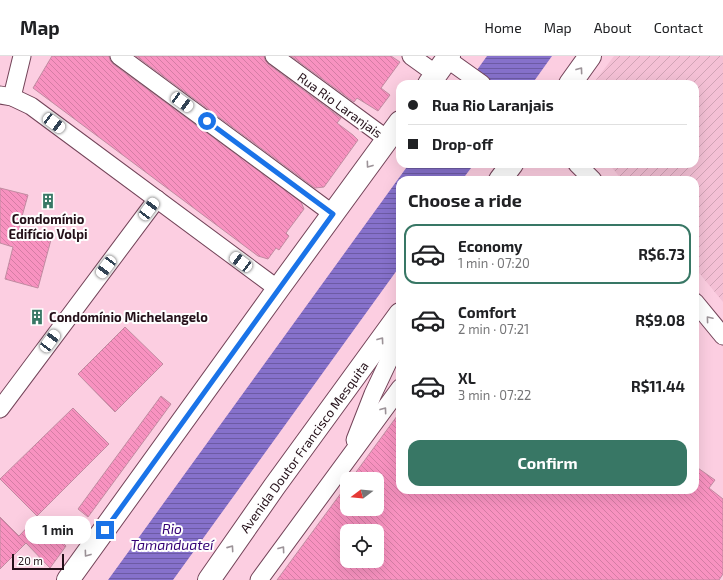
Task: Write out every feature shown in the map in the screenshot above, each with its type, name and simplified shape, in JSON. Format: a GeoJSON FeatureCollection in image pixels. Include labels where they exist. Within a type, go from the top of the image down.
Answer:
{"type":"FeatureCollection","features":[{"type":"Feature","properties":{"kind":"highway"},"geometry":{"type":"LineString","coordinates":[[573,80],[590,56]]}},
{"type":"Feature","properties":{"kind":"highway"},"geometry":{"type":"LineString","coordinates":[[68,580],[394,131]]}},
{"type":"Feature","properties":{"kind":"highway","name":"Avenida Doutor Francisco Mesquita"},"geometry":{"type":"LineString","coordinates":[[209,580],[274,487],[396,319]]}},
{"type":"Feature","properties":{"kind":"street"},"geometry":{"type":"LineString","coordinates":[[22,56],[6,96],[31,106],[278,289]]}},
{"type":"Feature","properties":{"kind":"street"},"geometry":{"type":"LineString","coordinates":[[119,56],[333,214]]}},
{"type":"Feature","properties":{"kind":"street","name":"Rua Rio Laranjais"},"geometry":{"type":"LineString","coordinates":[[274,56],[394,131]]}},
{"type":"Feature","properties":{"kind":"street"},"geometry":{"type":"LineString","coordinates":[[411,56],[472,80]]}},
{"type":"Feature","properties":{"kind":"street"},"geometry":{"type":"LineString","coordinates":[[582,168],[589,176]]}},
{"type":"Feature","properties":{"kind":"street"},"geometry":{"type":"LineString","coordinates":[[0,409],[157,199]]}},
{"type":"Feature","properties":{"kind":"street"},"geometry":{"type":"LineString","coordinates":[[699,307],[723,336]]}},
{"type":"Feature","properties":{"kind":"street"},"geometry":{"type":"LineString","coordinates":[[347,460],[373,394],[396,346]]}},
{"type":"Feature","properties":{"kind":"street"},"geometry":{"type":"LineString","coordinates":[[259,580],[396,393]]}},
{"type":"Feature","properties":{"kind":"shaded area"},"geometry":{"type":"Polygon","coordinates":[[[614,56],[723,56],[723,302],[699,273],[699,176],[619,176],[612,168],[699,168],[699,80],[596,80],[614,56]]]}},
{"type":"Feature","properties":{"kind":"water"},"geometry":{"type":"Polygon","coordinates":[[[487,56],[552,56],[535,80],[470,80],[487,56]]]}},
{"type":"Feature","properties":{"kind":"water","name":"Rio Tamanduateí"},"geometry":{"type":"Polygon","coordinates":[[[406,168],[471,168],[465,176],[400,176],[406,168]]]}},
{"type":"Feature","properties":{"kind":"water","name":"Rio Tamanduateí"},"geometry":{"type":"Polygon","coordinates":[[[396,182],[396,272],[173,580],[108,580],[396,182]]]}},
{"type":"Feature","properties":{"kind":"building"},"geometry":{"type":"Polygon","coordinates":[[[52,56],[109,56],[113,64],[301,202],[304,209],[286,233],[289,236],[279,250],[276,248],[268,259],[258,256],[33,88],[52,56]]]}},
{"type":"Feature","properties":{"kind":"building"},"geometry":{"type":"Polygon","coordinates":[[[136,56],[264,56],[268,64],[341,118],[337,123],[358,140],[324,187],[315,188],[136,56]]]}},
{"type":"Feature","properties":{"kind":"building"},"geometry":{"type":"Polygon","coordinates":[[[291,56],[391,56],[400,62],[381,88],[390,95],[378,111],[357,98],[354,102],[291,56]]]}},
{"type":"Feature","properties":{"kind":"building"},"geometry":{"type":"Polygon","coordinates":[[[0,188],[28,195],[19,227],[52,236],[38,288],[5,279],[13,247],[0,243],[0,188]]]}},
{"type":"Feature","properties":{"kind":"building"},"geometry":{"type":"Polygon","coordinates":[[[125,327],[163,364],[115,412],[78,374],[125,327]]]}},
{"type":"Feature","properties":{"kind":"building"},"geometry":{"type":"Polygon","coordinates":[[[161,396],[171,404],[88,517],[78,509],[161,396]]]}},
{"type":"Feature","properties":{"kind":"building"},"geometry":{"type":"Polygon","coordinates":[[[73,408],[109,444],[37,516],[0,479],[73,408]]]}},
{"type":"Feature","properties":{"kind":"building"},"geometry":{"type":"Polygon","coordinates":[[[396,417],[396,494],[699,494],[699,469],[715,480],[709,488],[723,499],[723,574],[719,580],[277,580],[340,494],[340,516],[384,516],[384,472],[356,472],[396,417]]]}},
{"type":"Feature","properties":{"kind":"building"},"geometry":{"type":"Polygon","coordinates":[[[0,517],[19,536],[37,517],[66,546],[50,568],[26,543],[0,569],[0,517]]]}},
{"type":"Feature","properties":{"kind":"place","name":"Condomínio Edifício Volpi"},"geometry":{"type":"Point","coordinates":[48,201]}},
{"type":"Feature","properties":{"kind":"place","name":"Condomínio Michelangelo"},"geometry":{"type":"Point","coordinates":[37,317]}},
{"type":"Feature","properties":{"kind":"route"},"geometry":{"type":"LineString","coordinates":[[105,530],[333,214],[207,121]]}}]}
